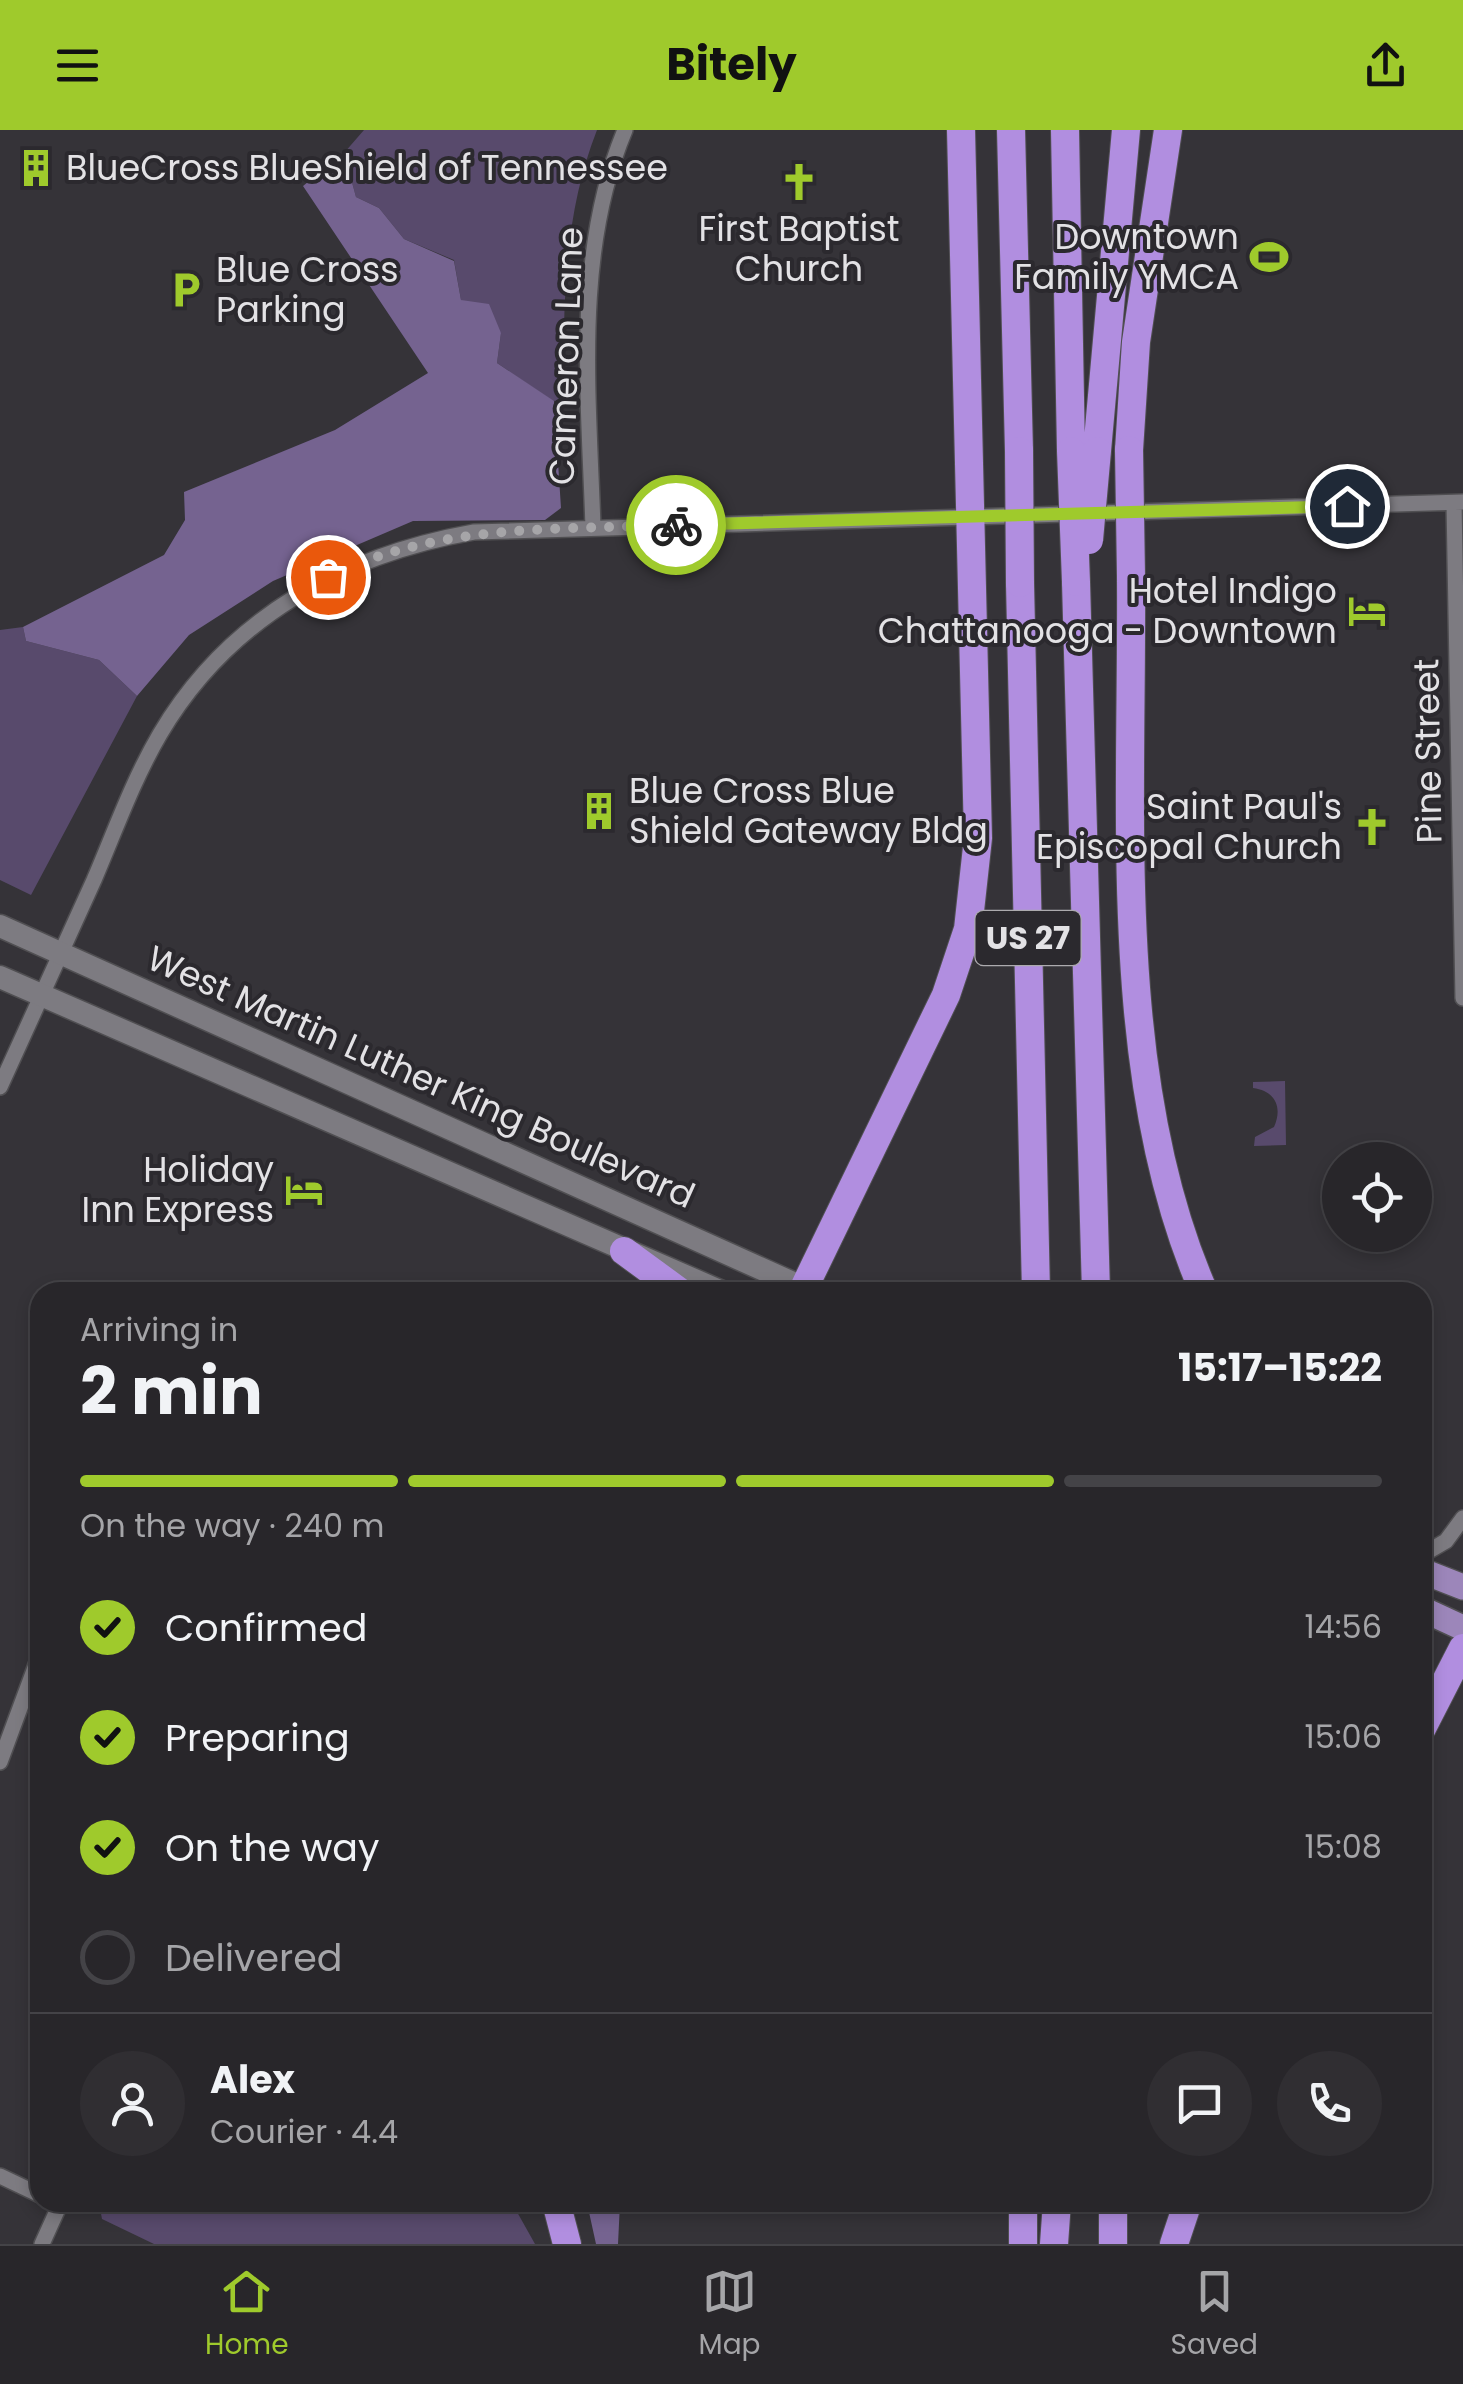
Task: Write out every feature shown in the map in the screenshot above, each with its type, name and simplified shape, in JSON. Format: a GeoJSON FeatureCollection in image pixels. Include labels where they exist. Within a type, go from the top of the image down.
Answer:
{"type":"FeatureCollection","features":[{"type":"Feature","properties":{"kind":"highway"},"geometry":{"type":"LineString","coordinates":[[810,1282],[946,996],[968,929],[978,838],[961,130]]}},
{"type":"Feature","properties":{"kind":"highway","name":"US 27"},"geometry":{"type":"LineString","coordinates":[[1011,130],[1036,1282]]}},
{"type":"Feature","properties":{"kind":"highway","name":"US 27"},"geometry":{"type":"LineString","coordinates":[[1065,130],[1084,451],[1078,634],[1096,1282]]}},
{"type":"Feature","properties":{"kind":"highway"},"geometry":{"type":"LineString","coordinates":[[1084,451],[1126,130]]}},
{"type":"Feature","properties":{"kind":"highway"},"geometry":{"type":"LineString","coordinates":[[1168,130],[1136,342],[1130,450],[1134,908],[1142,1048],[1162,1170],[1201,1282]]}},
{"type":"Feature","properties":{"kind":"highway"},"geometry":{"type":"LineString","coordinates":[[624,1250],[667,1282]]}},
{"type":"Feature","properties":{"kind":"highway"},"geometry":{"type":"LineString","coordinates":[[1432,1708],[1463,1648]]}},
{"type":"Feature","properties":{"kind":"highway"},"geometry":{"type":"LineString","coordinates":[[558,2212],[566,2244]]}},
{"type":"Feature","properties":{"kind":"highway"},"geometry":{"type":"LineString","coordinates":[[1022,2212],[1023,2244]]}},
{"type":"Feature","properties":{"kind":"highway"},"geometry":{"type":"LineString","coordinates":[[1112,2244],[1113,2212]]}},
{"type":"Feature","properties":{"kind":"highway"},"geometry":{"type":"LineString","coordinates":[[1174,2244],[1185,2212]]}},
{"type":"Feature","properties":{"kind":"main road","name":"West Martin Luther King Boulevard"},"geometry":{"type":"LineString","coordinates":[[0,926],[786,1282]]}},
{"type":"Feature","properties":{"kind":"main road"},"geometry":{"type":"LineString","coordinates":[[0,977],[699,1282]]}},
{"type":"Feature","properties":{"kind":"main road"},"geometry":{"type":"LineString","coordinates":[[1432,1575],[1463,1587]]}},
{"type":"Feature","properties":{"kind":"main road"},"geometry":{"type":"LineString","coordinates":[[1432,1614],[1463,1628]]}},
{"type":"Feature","properties":{"kind":"street","name":"Cameron Lane"},"geometry":{"type":"LineString","coordinates":[[593,528],[588,385],[591,266],[601,206],[625,130]]}},
{"type":"Feature","properties":{"kind":"street"},"geometry":{"type":"LineString","coordinates":[[0,1088],[160,734],[200,678],[244,632],[296,593],[360,562],[419,542],[474,532],[1459,502]]}},
{"type":"Feature","properties":{"kind":"street","name":"Pine Street"},"geometry":{"type":"LineString","coordinates":[[1459,502],[1463,998]]}},
{"type":"Feature","properties":{"kind":"street"},"geometry":{"type":"LineString","coordinates":[[1432,1549],[1446,1541],[1463,1518]]}},
{"type":"Feature","properties":{"kind":"street"},"geometry":{"type":"LineString","coordinates":[[0,1762],[30,1681]]}},
{"type":"Feature","properties":{"kind":"street"},"geometry":{"type":"LineString","coordinates":[[0,2176],[30,2191]]}},
{"type":"Feature","properties":{"kind":"street"},"geometry":{"type":"LineString","coordinates":[[42,2244],[55,2212]]}},
{"type":"Feature","properties":{"kind":"street"},"geometry":{"type":"LineString","coordinates":[[546,2212],[566,2244]]}},
{"type":"Feature","properties":{"kind":"shaded area"},"geometry":{"type":"Polygon","coordinates":[[[364,130],[597,130],[571,229],[565,297],[564,400],[553,401],[497,363],[501,333],[461,300],[454,260],[404,239],[379,208],[356,197],[344,153],[364,130]]]}},
{"type":"Feature","properties":{"kind":"shaded area"},"geometry":{"type":"Polygon","coordinates":[[[344,153],[356,197],[379,208],[404,239],[454,261],[461,300],[489,304],[501,333],[497,363],[554,401],[561,508],[545,520],[413,521],[273,581],[189,635],[137,696],[99,660],[26,641],[23,627],[164,555],[185,520],[184,492],[335,430],[428,373],[303,186],[344,153]]]}},
{"type":"Feature","properties":{"kind":"shaded area"},"geometry":{"type":"Polygon","coordinates":[[[23,627],[26,641],[99,660],[137,696],[31,895],[0,880],[0,630],[23,627]]]}},
{"type":"Feature","properties":{"kind":"shaded area"},"geometry":{"type":"Polygon","coordinates":[[[1285,1081],[1286,1145],[1254,1146],[1255,1137],[1274,1127],[1278,1113],[1272,1096],[1253,1088],[1253,1082],[1285,1081]]]}},
{"type":"Feature","properties":{"kind":"shaded area"},"geometry":{"type":"Polygon","coordinates":[[[101,2212],[517,2212],[535,2244],[154,2244],[102,2219],[101,2212]]]}},
{"type":"Feature","properties":{"kind":"shaded area"},"geometry":{"type":"Polygon","coordinates":[[[589,2212],[620,2212],[618,2244],[596,2244],[589,2212]]]}},
{"type":"Feature","properties":{"kind":"way so far"},"geometry":{"type":"LineString","coordinates":[[328,577],[419,542],[474,532],[676,525]]}},
{"type":"Feature","properties":{"kind":"place","name":"BlueCross BlueShield of Tennessee"},"geometry":{"type":"Point","coordinates":[36,168]}},
{"type":"Feature","properties":{"kind":"place","name":"First Baptist Church"},"geometry":{"type":"Point","coordinates":[799,182]}},
{"type":"Feature","properties":{"kind":"place","name":"Downtown Family YMCA"},"geometry":{"type":"Point","coordinates":[1269,257]}},
{"type":"Feature","properties":{"kind":"place","name":"Blue Cross Parking"},"geometry":{"type":"Point","coordinates":[186,290]}},
{"type":"Feature","properties":{"kind":"place","name":"Hotel Indigo Chattanooga - Downtown"},"geometry":{"type":"Point","coordinates":[1367,611]}},
{"type":"Feature","properties":{"kind":"place","name":"Blue Cross Blue Shield Gateway Bldg"},"geometry":{"type":"Point","coordinates":[599,811]}},
{"type":"Feature","properties":{"kind":"place","name":"Saint Paul's Episcopal Church"},"geometry":{"type":"Point","coordinates":[1372,827]}},
{"type":"Feature","properties":{"kind":"place","name":"Holiday Inn Express"},"geometry":{"type":"Point","coordinates":[304,1190]}},
{"type":"Feature","properties":{"kind":"route"},"geometry":{"type":"LineString","coordinates":[[676,525],[1347,506]]}}]}
